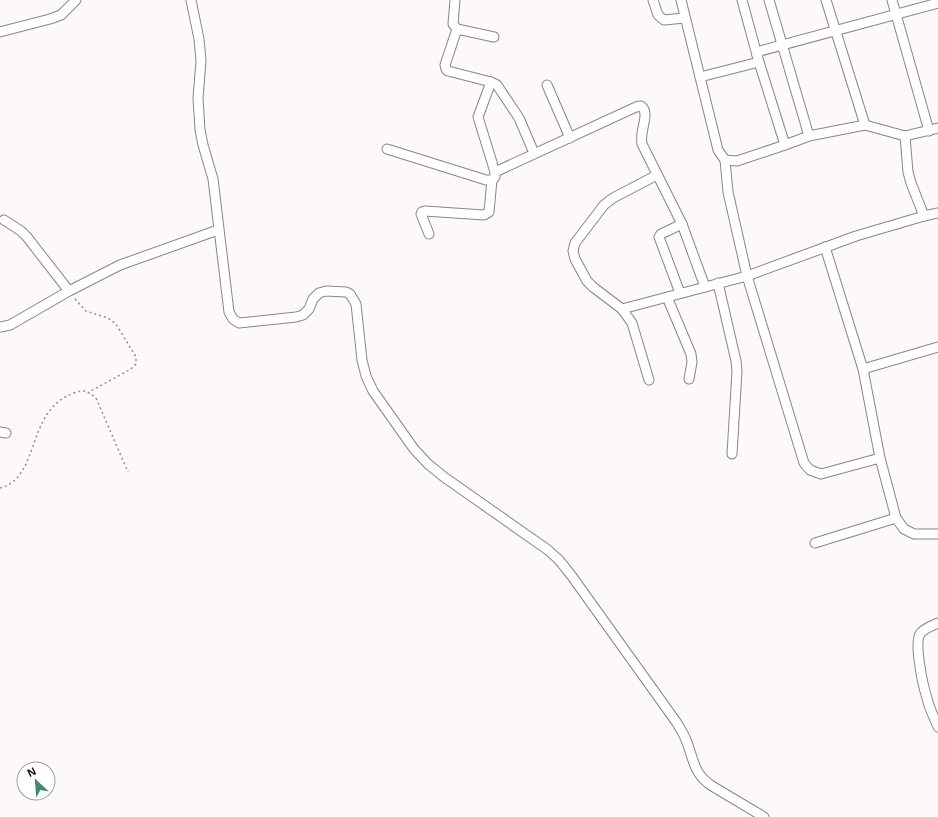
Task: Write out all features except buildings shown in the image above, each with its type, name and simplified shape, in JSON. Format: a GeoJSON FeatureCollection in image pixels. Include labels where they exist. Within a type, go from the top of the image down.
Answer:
{"type":"FeatureCollection","features":[{"type":"Feature","properties":{"kind":"street"},"geometry":{"type":"LineString","coordinates":[[0,32],[61,15],[76,0]]}},
{"type":"Feature","properties":{"kind":"street"},"geometry":{"type":"LineString","coordinates":[[191,0],[199,39],[201,61],[198,98],[200,130],[202,144],[213,179],[229,312],[232,319],[239,323],[303,315],[309,309],[313,299],[319,293],[326,291],[346,292],[353,297],[356,304],[362,360],[366,376],[373,391],[414,448],[428,464],[444,477],[548,550],[558,560],[571,575],[677,723],[686,739],[694,765],[704,781],[764,817]]}},
{"type":"Feature","properties":{"kind":"street"},"geometry":{"type":"LineString","coordinates":[[455,0],[453,24],[457,29],[494,37]]}},
{"type":"Feature","properties":{"kind":"street"},"geometry":{"type":"LineString","coordinates":[[653,0],[658,15],[664,20],[685,18]]}},
{"type":"Feature","properties":{"kind":"street"},"geometry":{"type":"LineString","coordinates":[[681,0],[718,150],[725,160],[728,192],[746,276],[804,463],[810,470],[820,474],[880,458]]}},
{"type":"Feature","properties":{"kind":"street"},"geometry":{"type":"LineString","coordinates":[[742,0],[785,145]]}},
{"type":"Feature","properties":{"kind":"street"},"geometry":{"type":"LineString","coordinates":[[769,0],[809,136]]}},
{"type":"Feature","properties":{"kind":"street"},"geometry":{"type":"LineString","coordinates":[[826,0],[865,125]]}},
{"type":"Feature","properties":{"kind":"street"},"geometry":{"type":"LineString","coordinates":[[892,0],[929,131]]}},
{"type":"Feature","properties":{"kind":"street"},"geometry":{"type":"LineString","coordinates":[[758,58],[760,51],[782,44],[938,3]]}},
{"type":"Feature","properties":{"kind":"street"},"geometry":{"type":"LineString","coordinates":[[457,29],[445,65],[446,69],[448,71],[492,82],[496,85],[501,90],[518,118],[534,153]]}},
{"type":"Feature","properties":{"kind":"street"},"geometry":{"type":"LineString","coordinates":[[700,76],[758,58]]}},
{"type":"Feature","properties":{"kind":"street"},"geometry":{"type":"LineString","coordinates":[[429,234],[421,214],[422,212],[484,215],[489,212],[493,176],[478,117],[492,82]]}},
{"type":"Feature","properties":{"kind":"street"},"geometry":{"type":"LineString","coordinates":[[547,85],[570,138]]}},
{"type":"Feature","properties":{"kind":"street"},"geometry":{"type":"LineString","coordinates":[[387,149],[486,180],[534,153],[641,106],[645,108],[646,113],[640,138],[642,144],[682,224],[705,286]]}},
{"type":"Feature","properties":{"kind":"street"},"geometry":{"type":"LineString","coordinates":[[725,160],[737,161],[809,136],[865,125],[905,136],[938,128]]}},
{"type":"Feature","properties":{"kind":"street"},"geometry":{"type":"LineString","coordinates":[[905,136],[908,172],[924,216]]}},
{"type":"Feature","properties":{"kind":"street"},"geometry":{"type":"LineString","coordinates":[[650,380],[632,323],[622,309],[593,288],[587,281],[575,259],[573,251],[575,243],[604,205],[613,198],[657,175]]}},
{"type":"Feature","properties":{"kind":"street"},"geometry":{"type":"LineString","coordinates":[[622,309],[746,276],[856,236],[938,213]]}},
{"type":"Feature","properties":{"kind":"street"},"geometry":{"type":"LineString","coordinates":[[4,220],[28,237],[69,291]]}},
{"type":"Feature","properties":{"kind":"street"},"geometry":{"type":"LineString","coordinates":[[680,294],[659,238],[661,234],[682,224]]}},
{"type":"Feature","properties":{"kind":"street"},"geometry":{"type":"LineString","coordinates":[[0,327],[10,325],[69,291],[120,265],[218,230]]}},
{"type":"Feature","properties":{"kind":"street"},"geometry":{"type":"LineString","coordinates":[[824,247],[863,369],[880,458],[896,518],[904,529],[914,534],[938,534]]}},
{"type":"Feature","properties":{"kind":"street"},"geometry":{"type":"LineString","coordinates":[[718,283],[734,348],[737,371],[732,454]]}},
{"type":"Feature","properties":{"kind":"street"},"geometry":{"type":"LineString","coordinates":[[667,297],[691,354],[692,362],[688,379]]}},
{"type":"Feature","properties":{"kind":"street"},"geometry":{"type":"LineString","coordinates":[[863,369],[938,347]]}},
{"type":"Feature","properties":{"kind":"street"},"geometry":{"type":"LineString","coordinates":[[815,543],[896,518]]}},
{"type":"Feature","properties":{"kind":"street"},"geometry":{"type":"LineString","coordinates":[[938,624],[926,628],[920,633],[917,640],[927,698],[938,726]]}},
{"type":"Feature","properties":{"kind":"path"},"geometry":{"type":"LineString","coordinates":[[69,291],[86,311],[108,318],[116,324],[136,357],[136,364],[131,369],[89,392]]}},
{"type":"Feature","properties":{"kind":"path"},"geometry":{"type":"LineString","coordinates":[[0,488],[5,487],[16,480],[24,467],[42,420],[54,404],[68,395],[80,391],[89,392],[96,398],[128,472]]}}]}
